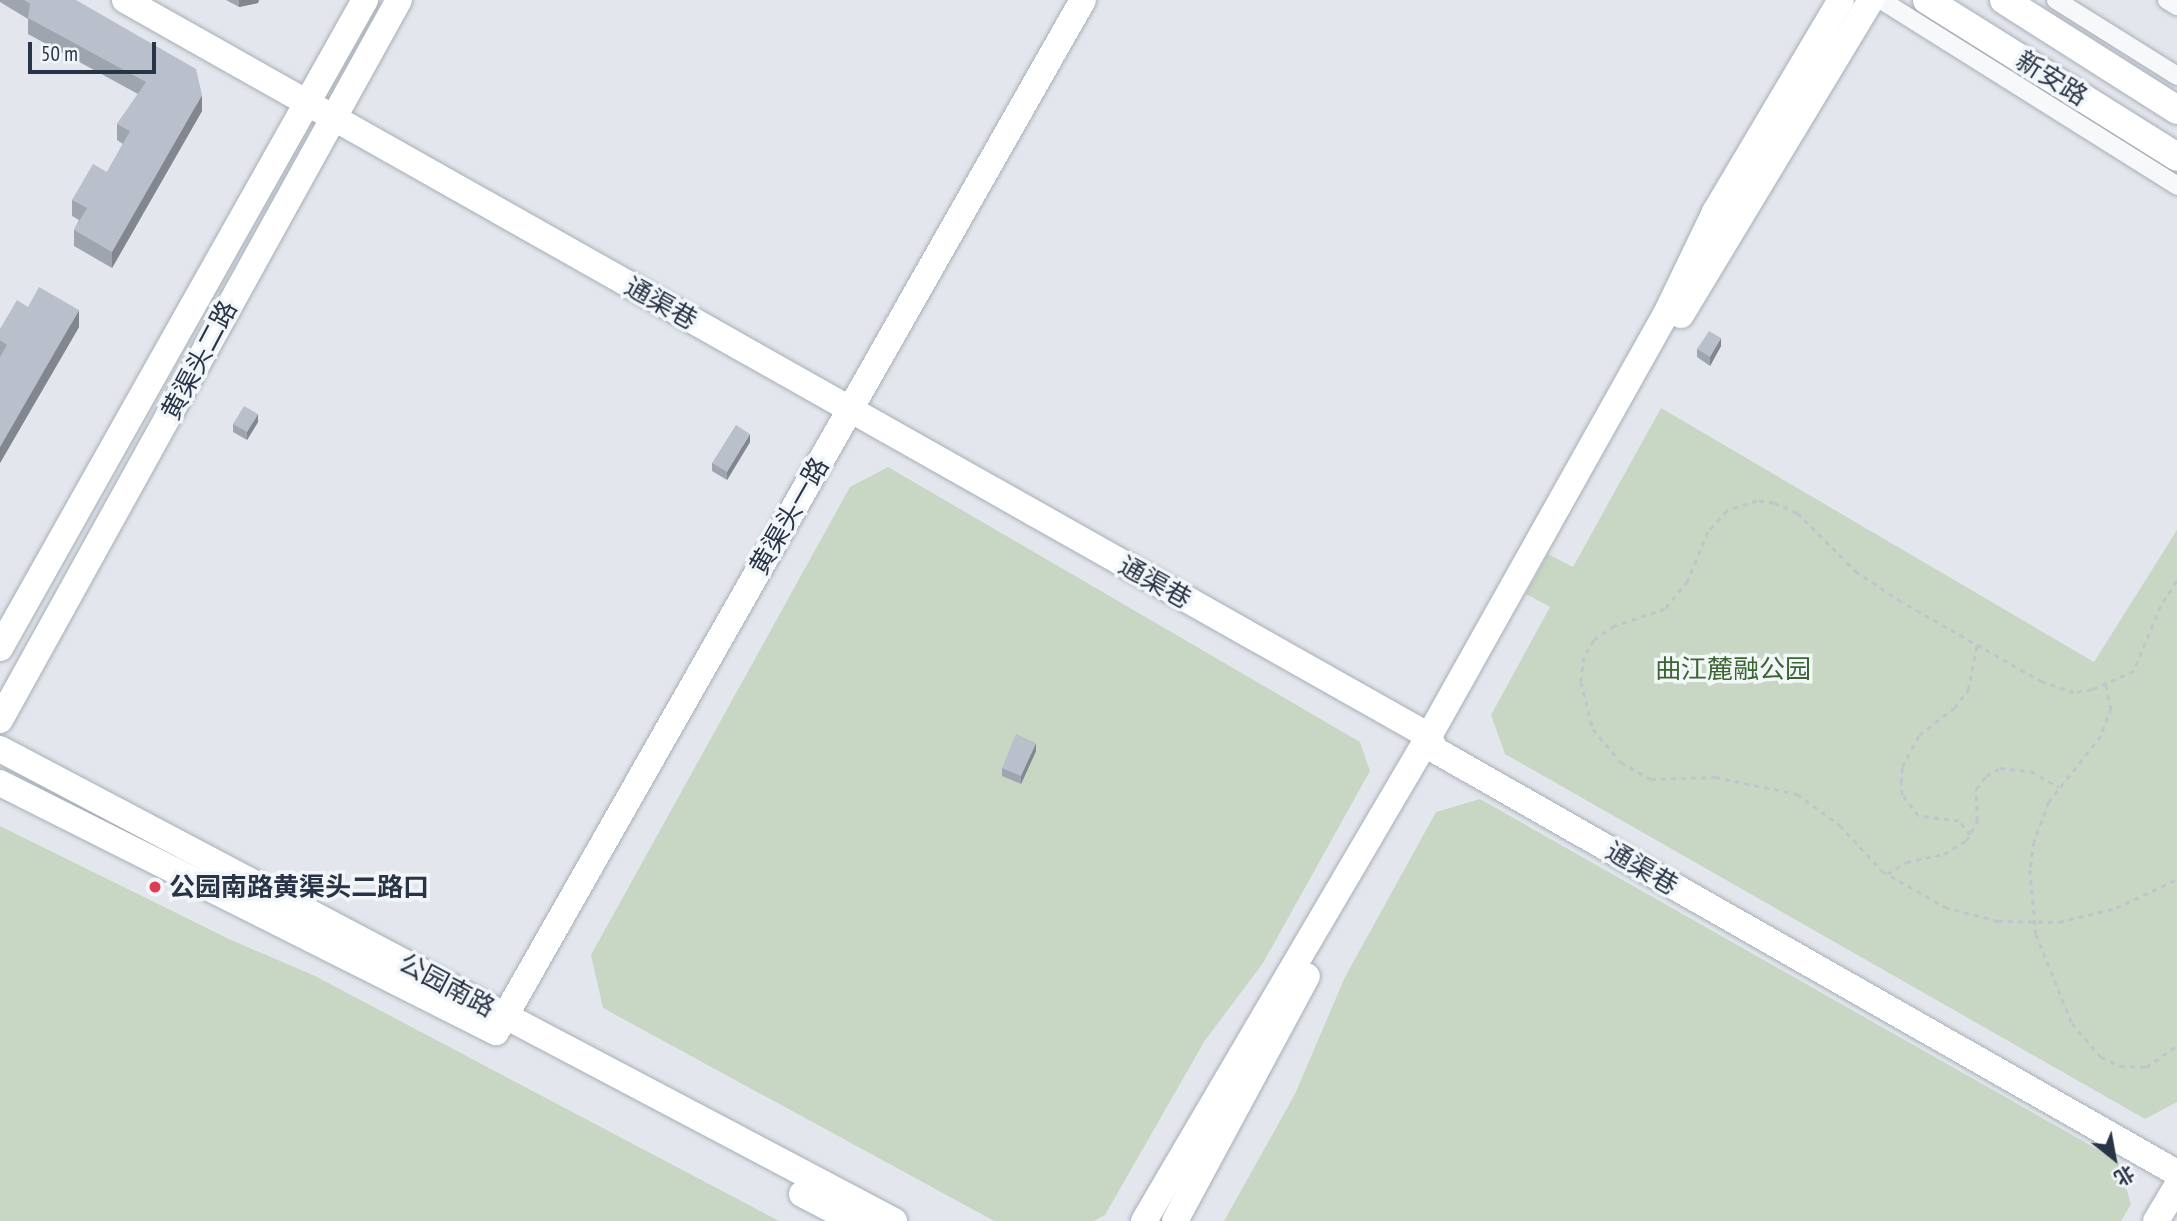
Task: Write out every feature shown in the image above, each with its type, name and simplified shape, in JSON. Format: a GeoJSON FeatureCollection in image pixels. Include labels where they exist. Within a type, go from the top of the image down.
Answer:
{"type":"FeatureCollection","features":[{"type":"Feature","properties":{"kind":"main road","name":"新安路"},"geometry":{"type":"LineString","coordinates":[[1927,0],[2177,157]]}},
{"type":"Feature","properties":{"kind":"main road","name":"新安路"},"geometry":{"type":"LineString","coordinates":[[2004,0],[2177,110]]}},
{"type":"Feature","properties":{"kind":"street","name":"通渠巷"},"geometry":{"type":"LineString","coordinates":[[125,0],[850,410],[2177,1173]]}},
{"type":"Feature","properties":{"kind":"street","name":"黄渠头二路"},"geometry":{"type":"LineString","coordinates":[[0,648],[365,0]]}},
{"type":"Feature","properties":{"kind":"street","name":"黄渠头二路"},"geometry":{"type":"LineString","coordinates":[[0,720],[331,118],[400,0]]}},
{"type":"Feature","properties":{"kind":"street","name":"黄渠头一路"},"geometry":{"type":"LineString","coordinates":[[500,1024],[1083,0]]}},
{"type":"Feature","properties":{"kind":"street"},"geometry":{"type":"LineString","coordinates":[[1175,1221],[1666,314],[1715,212],[1841,0]]}},
{"type":"Feature","properties":{"kind":"street"},"geometry":{"type":"LineString","coordinates":[[1144,1221],[1432,743],[1681,316],[1871,0]]}},
{"type":"Feature","properties":{"kind":"street"},"geometry":{"type":"LineString","coordinates":[[1881,0],[2177,186]]}},
{"type":"Feature","properties":{"kind":"street"},"geometry":{"type":"LineString","coordinates":[[2056,0],[2177,76]]}},
{"type":"Feature","properties":{"kind":"street"},"geometry":{"type":"LineString","coordinates":[[2167,0],[2177,6]]}},
{"type":"Feature","properties":{"kind":"street","name":"公园南路"},"geometry":{"type":"LineString","coordinates":[[0,750],[854,1221]]}},
{"type":"Feature","properties":{"kind":"street","name":"公园南路"},"geometry":{"type":"LineString","coordinates":[[0,783],[500,1024],[894,1221]]}},
{"type":"Feature","properties":{"kind":"street"},"geometry":{"type":"LineString","coordinates":[[2156,1221],[2177,1186]]}},
{"type":"Feature","properties":{"kind":"path"},"geometry":{"type":"LineString","coordinates":[[2177,581],[2161,606],[2134,671],[2106,685],[2074,693],[2060,689],[1976,644],[1873,584],[1797,513],[1774,503],[1757,501],[1727,511],[1708,532],[1688,581],[1665,609],[1603,632],[1584,657],[1581,682],[1587,715],[1605,748],[1621,762],[1651,779],[1715,777],[1797,794],[1840,825],[1887,874],[1945,907],[1998,920],[2072,920],[2116,908],[2177,878]]}},
{"type":"Feature","properties":{"kind":"path"},"geometry":{"type":"LineString","coordinates":[[1970,835],[1959,821],[1918,816],[1902,795],[1901,782],[1902,767],[1919,735],[1954,708],[1968,690],[1976,644]]}},
{"type":"Feature","properties":{"kind":"path"},"geometry":{"type":"LineString","coordinates":[[2106,685],[2111,708],[2101,736],[2059,787],[2034,842],[2031,883],[2040,950],[2061,1002],[2078,1032],[2101,1056],[2120,1066],[2146,1068],[2177,1045]]}},
{"type":"Feature","properties":{"kind":"path"},"geometry":{"type":"LineString","coordinates":[[1887,874],[1917,858],[1958,848],[1970,835],[1977,821],[1976,789],[1986,776],[2013,767],[2059,787]]}},
{"type":"Feature","properties":{"kind":"green space","name":"曲江麓融公园"},"geometry":{"type":"Polygon","coordinates":[[[1661,408],[2094,662],[2177,530],[2177,1102],[2145,1119],[1505,754],[1491,715],[1550,607],[1526,594],[1548,554],[1573,567],[1661,408]]]}},
{"type":"Feature","properties":{"kind":"green space"},"geometry":{"type":"Polygon","coordinates":[[[888,467],[1360,742],[1370,771],[1263,963],[1204,1042],[1105,1215],[1094,1221],[994,1221],[603,1008],[591,955],[850,487],[888,467]]]}},
{"type":"Feature","properties":{"kind":"green space"},"geometry":{"type":"Polygon","coordinates":[[[1480,799],[2118,1161],[2131,1204],[2121,1221],[1224,1221],[1295,1094],[1345,977],[1436,812],[1480,799]]]}},
{"type":"Feature","properties":{"kind":"green space"},"geometry":{"type":"Polygon","coordinates":[[[0,826],[231,940],[315,976],[779,1221],[0,1221],[0,826]]]}},
{"type":"Feature","properties":{"kind":"building"},"geometry":{"type":"Polygon","coordinates":[[[24,0],[76,0],[196,69],[202,95],[112,252],[74,230],[87,208],[72,200],[93,164],[107,172],[130,131],[117,124],[146,82],[28,18],[30,4],[24,0]]]}},
{"type":"Feature","properties":{"kind":"building"},"geometry":{"type":"Polygon","coordinates":[[[39,287],[79,310],[0,447],[0,357],[7,345],[0,340],[0,329],[17,300],[28,307],[39,287]]]}},
{"type":"Feature","properties":{"kind":"building"},"geometry":{"type":"Polygon","coordinates":[[[1709,331],[1721,338],[1710,357],[1697,349],[1709,331]]]}},
{"type":"Feature","properties":{"kind":"building"},"geometry":{"type":"Polygon","coordinates":[[[244,406],[258,414],[247,432],[233,424],[244,406]]]}},
{"type":"Feature","properties":{"kind":"building"},"geometry":{"type":"Polygon","coordinates":[[[736,425],[750,434],[727,472],[712,463],[736,425]]]}},
{"type":"Feature","properties":{"kind":"building"},"geometry":{"type":"Polygon","coordinates":[[[1016,734],[1036,743],[1021,776],[1002,768],[1016,734]]]}},
{"type":"Feature","properties":{"kind":"place","name":"公园南路黄渠头二路口"},"geometry":{"type":"Point","coordinates":[155,887]}}]}
